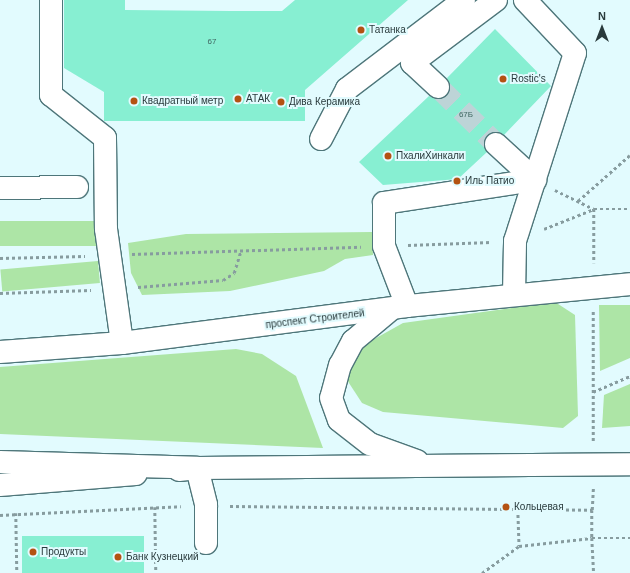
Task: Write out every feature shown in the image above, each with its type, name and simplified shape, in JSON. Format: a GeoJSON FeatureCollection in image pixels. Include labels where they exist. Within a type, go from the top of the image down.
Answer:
{"type":"FeatureCollection","features":[{"type":"Feature","properties":{"kind":"main road"},"geometry":{"type":"LineString","coordinates":[[51,0],[51,95],[105,138],[106,229],[122,343]]}},
{"type":"Feature","properties":{"kind":"main road"},"geometry":{"type":"LineString","coordinates":[[321,139],[346,89],[464,0]]}},
{"type":"Feature","properties":{"kind":"main road"},"geometry":{"type":"LineString","coordinates":[[438,87],[412,63],[496,0]]}},
{"type":"Feature","properties":{"kind":"main road"},"geometry":{"type":"LineString","coordinates":[[514,295],[515,241],[575,53],[525,0]]}},
{"type":"Feature","properties":{"kind":"main road"},"geometry":{"type":"LineString","coordinates":[[496,144],[535,180]]}},
{"type":"Feature","properties":{"kind":"main road"},"geometry":{"type":"LineString","coordinates":[[433,466],[370,444],[339,420],[331,398],[340,365],[354,341],[399,308],[384,246],[384,202],[535,180]]}},
{"type":"Feature","properties":{"kind":"main road"},"geometry":{"type":"LineString","coordinates":[[0,188],[78,187]]}},
{"type":"Feature","properties":{"kind":"main road","name":"проспект Строителей"},"geometry":{"type":"LineString","coordinates":[[0,352],[122,343],[399,308],[630,284]]}},
{"type":"Feature","properties":{"kind":"main road"},"geometry":{"type":"LineString","coordinates":[[0,462],[197,468],[630,464]]}},
{"type":"Feature","properties":{"kind":"main road"},"geometry":{"type":"LineString","coordinates":[[0,485],[197,468]]}},
{"type":"Feature","properties":{"kind":"main road"},"geometry":{"type":"LineString","coordinates":[[197,468],[206,505],[206,543]]}},
{"type":"Feature","properties":{"kind":"path"},"geometry":{"type":"LineString","coordinates":[[578,201],[630,155]]}},
{"type":"Feature","properties":{"kind":"path"},"geometry":{"type":"LineString","coordinates":[[535,180],[594,209]]}},
{"type":"Feature","properties":{"kind":"path"},"geometry":{"type":"LineString","coordinates":[[0,258],[515,241],[594,209],[630,209]]}},
{"type":"Feature","properties":{"kind":"path"},"geometry":{"type":"LineString","coordinates":[[594,209],[592,510],[594,573]]}},
{"type":"Feature","properties":{"kind":"path"},"geometry":{"type":"LineString","coordinates":[[593,392],[630,376]]}},
{"type":"Feature","properties":{"kind":"path"},"geometry":{"type":"LineString","coordinates":[[0,515],[16,513],[206,505],[592,510]]}},
{"type":"Feature","properties":{"kind":"path"},"geometry":{"type":"LineString","coordinates":[[155,507],[156,573]]}},
{"type":"Feature","properties":{"kind":"path"},"geometry":{"type":"LineString","coordinates":[[518,509],[519,546]]}},
{"type":"Feature","properties":{"kind":"path"},"geometry":{"type":"LineString","coordinates":[[16,513],[18,573]]}},
{"type":"Feature","properties":{"kind":"path"},"geometry":{"type":"LineString","coordinates":[[482,573],[519,546],[592,538],[630,538]]}},
{"type":"Feature","properties":{"kind":"green space"},"geometry":{"type":"Polygon","coordinates":[[[0,221],[98,221],[98,246],[0,246],[0,221]]]}},
{"type":"Feature","properties":{"kind":"green space"},"geometry":{"type":"Polygon","coordinates":[[[372,232],[373,255],[345,259],[324,271],[230,291],[142,295],[131,273],[128,243],[186,234],[372,232]]]}},
{"type":"Feature","properties":{"kind":"green space"},"geometry":{"type":"Polygon","coordinates":[[[98,261],[100,283],[2,291],[0,270],[98,261]]]}},
{"type":"Feature","properties":{"kind":"green space"},"geometry":{"type":"Polygon","coordinates":[[[555,302],[575,315],[578,416],[563,428],[383,412],[362,403],[347,380],[347,364],[360,347],[403,323],[555,302]]]}},
{"type":"Feature","properties":{"kind":"green space"},"geometry":{"type":"Polygon","coordinates":[[[599,305],[630,305],[630,358],[600,371],[599,305]]]}},
{"type":"Feature","properties":{"kind":"green space"},"geometry":{"type":"Polygon","coordinates":[[[236,349],[262,354],[296,376],[323,448],[0,434],[0,367],[236,349]]]}},
{"type":"Feature","properties":{"kind":"green space"},"geometry":{"type":"Polygon","coordinates":[[[630,384],[630,426],[602,428],[604,395],[630,384]]]}},
{"type":"Feature","properties":{"kind":"building"},"geometry":{"type":"Polygon","coordinates":[[[64,0],[125,0],[125,10],[282,11],[295,0],[408,0],[305,90],[305,121],[104,121],[104,92],[64,68],[64,0]]]}},
{"type":"Feature","properties":{"kind":"building"},"geometry":{"type":"Polygon","coordinates":[[[495,29],[551,86],[504,135],[493,132],[487,135],[484,142],[487,152],[458,179],[383,185],[359,162],[429,96],[436,99],[447,96],[450,89],[447,78],[495,29]]]}},
{"type":"Feature","properties":{"kind":"building"},"geometry":{"type":"Polygon","coordinates":[[[22,536],[144,536],[144,573],[22,573],[22,536]]]}},
{"type":"Feature","properties":{"kind":"tunnel"},"geometry":{"type":"LineString","coordinates":[[438,87],[496,144]]}},
{"type":"Feature","properties":{"kind":"place","name":"Татанка"},"geometry":{"type":"Point","coordinates":[361,30]}},
{"type":"Feature","properties":{"kind":"place","name":"Rostic's"},"geometry":{"type":"Point","coordinates":[503,79]}},
{"type":"Feature","properties":{"kind":"place","name":"АТАК"},"geometry":{"type":"Point","coordinates":[238,99]}},
{"type":"Feature","properties":{"kind":"place","name":"Квадратный метр"},"geometry":{"type":"Point","coordinates":[134,101]}},
{"type":"Feature","properties":{"kind":"place","name":"Дива Керамика"},"geometry":{"type":"Point","coordinates":[281,102]}},
{"type":"Feature","properties":{"kind":"place","name":"ПхалиХинкали"},"geometry":{"type":"Point","coordinates":[388,156]}},
{"type":"Feature","properties":{"kind":"place","name":"Иль Патио"},"geometry":{"type":"Point","coordinates":[457,181]}},
{"type":"Feature","properties":{"kind":"place","name":"Кольцевая"},"geometry":{"type":"Point","coordinates":[506,507]}},
{"type":"Feature","properties":{"kind":"place","name":"Продукты"},"geometry":{"type":"Point","coordinates":[33,552]}},
{"type":"Feature","properties":{"kind":"place","name":"Банк Кузнецкий"},"geometry":{"type":"Point","coordinates":[118,557]}}]}
